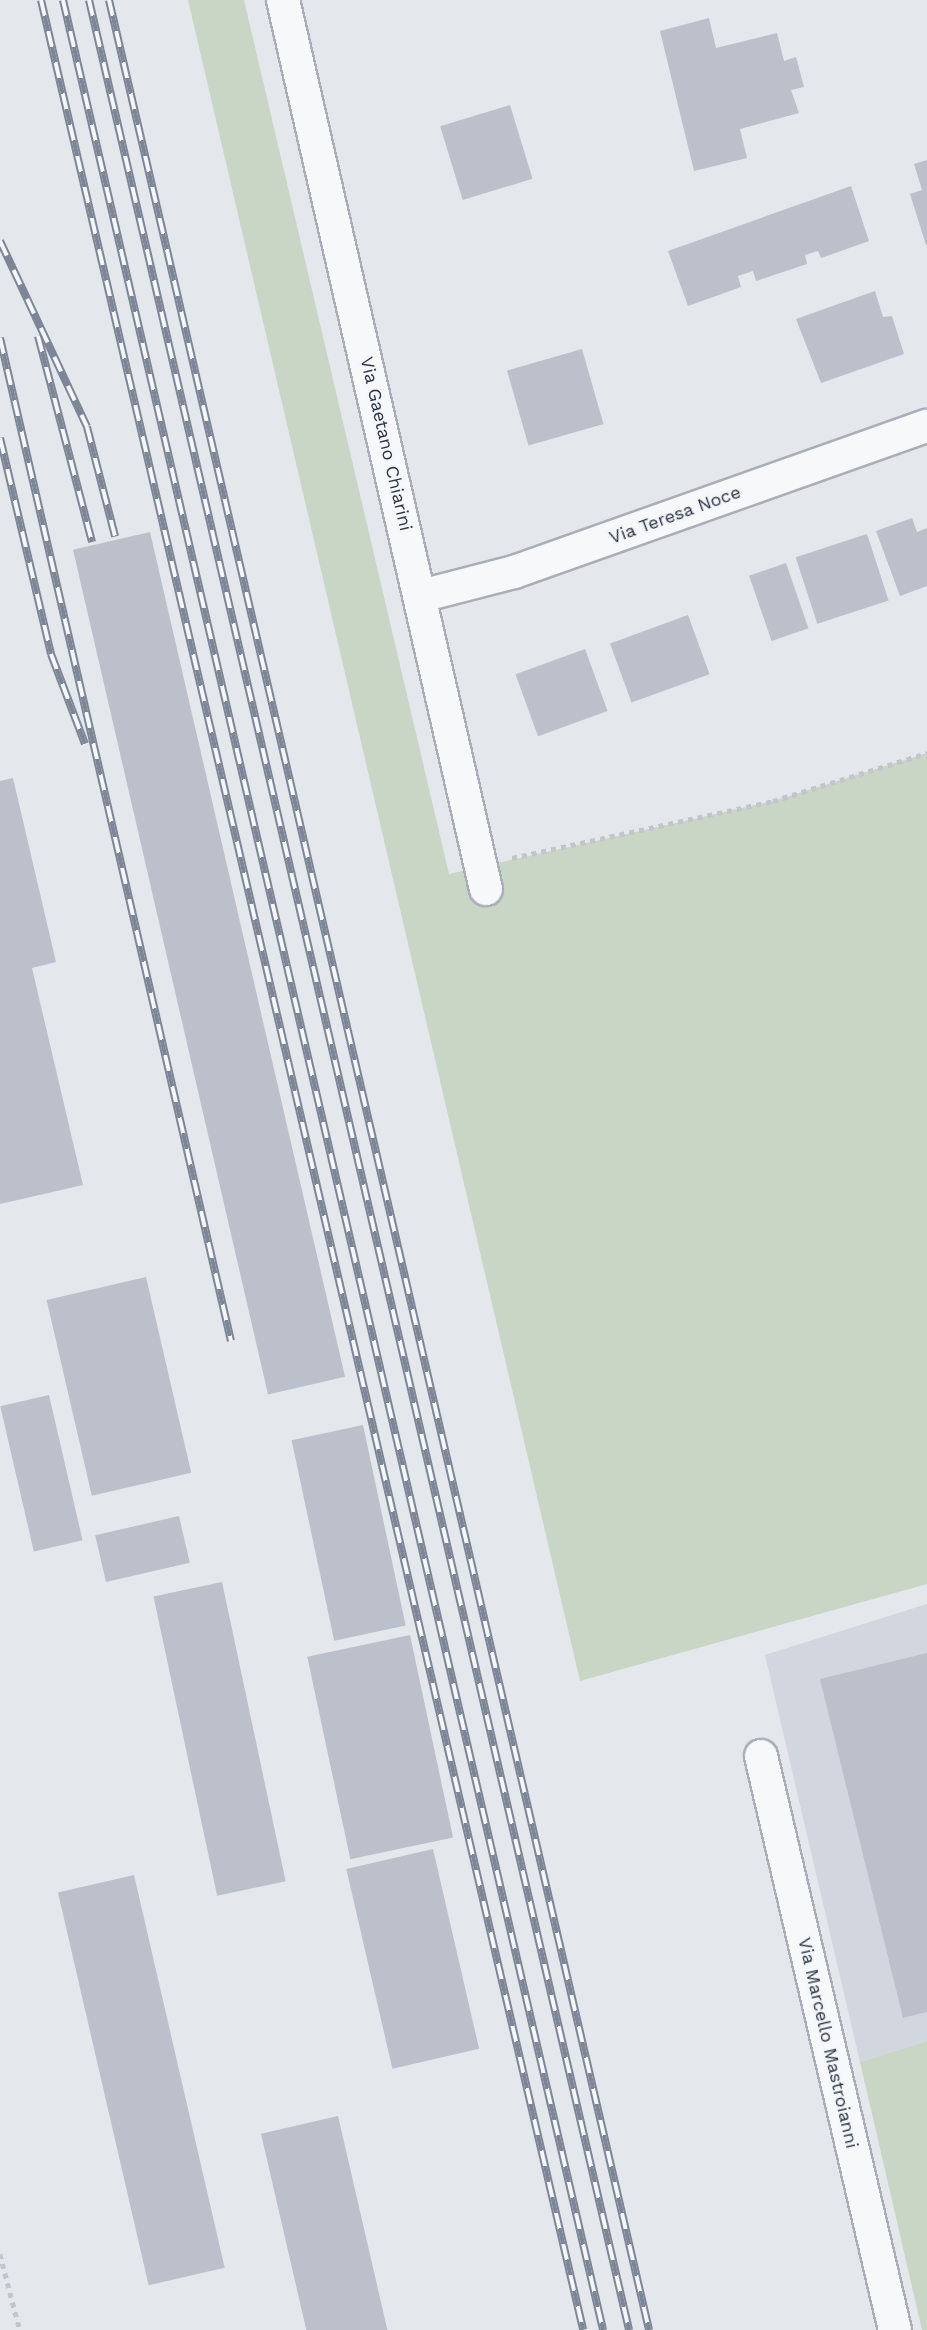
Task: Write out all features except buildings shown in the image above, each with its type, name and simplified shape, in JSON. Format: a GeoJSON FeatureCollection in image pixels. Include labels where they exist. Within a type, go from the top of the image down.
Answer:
{"type":"FeatureCollection","features":[{"type":"Feature","properties":{"kind":"street","name":"Via Gaetano Chiarini"},"geometry":{"type":"LineString","coordinates":[[283,0],[486,889]]}},
{"type":"Feature","properties":{"kind":"street","name":"Via Teresa Noce"},"geometry":{"type":"LineString","coordinates":[[421,596],[514,572],[927,426]]}},
{"type":"Feature","properties":{"kind":"street","name":"Via Marcello Mastroianni"},"geometry":{"type":"LineString","coordinates":[[761,1756],[895,2330]]}},
{"type":"Feature","properties":{"kind":"path"},"geometry":{"type":"LineString","coordinates":[[502,854],[508,859],[773,802],[927,753]]}},
{"type":"Feature","properties":{"kind":"path"},"geometry":{"type":"LineString","coordinates":[[0,2254],[20,2330]]}},
{"type":"Feature","properties":{"kind":"shaded area"},"geometry":{"type":"Polygon","coordinates":[[[927,1604],[927,2041],[860,2062],[765,1655],[927,1604]]]}},
{"type":"Feature","properties":{"kind":"green space"},"geometry":{"type":"Polygon","coordinates":[[[188,0],[244,0],[449,874],[773,801],[927,753],[927,1584],[580,1681],[188,0]]]}},
{"type":"Feature","properties":{"kind":"green space"},"geometry":{"type":"Polygon","coordinates":[[[927,2041],[927,2330],[922,2330],[860,2062],[927,2041]]]}},
{"type":"Feature","properties":{"kind":"railway"},"geometry":{"type":"LineString","coordinates":[[41,0],[583,2330]]}},
{"type":"Feature","properties":{"kind":"railway"},"geometry":{"type":"LineString","coordinates":[[63,0],[603,2330]]}},
{"type":"Feature","properties":{"kind":"railway"},"geometry":{"type":"LineString","coordinates":[[89,0],[629,2330]]}},
{"type":"Feature","properties":{"kind":"railway"},"geometry":{"type":"LineString","coordinates":[[109,0],[649,2330]]}},
{"type":"Feature","properties":{"kind":"railway"},"geometry":{"type":"LineString","coordinates":[[0,241],[87,427],[115,536]]}},
{"type":"Feature","properties":{"kind":"railway"},"geometry":{"type":"LineString","coordinates":[[38,336],[92,542]]}},
{"type":"Feature","properties":{"kind":"railway"},"geometry":{"type":"LineString","coordinates":[[0,338],[231,1341]]}},
{"type":"Feature","properties":{"kind":"railway"},"geometry":{"type":"LineString","coordinates":[[0,438],[51,654],[85,744]]}}]}
